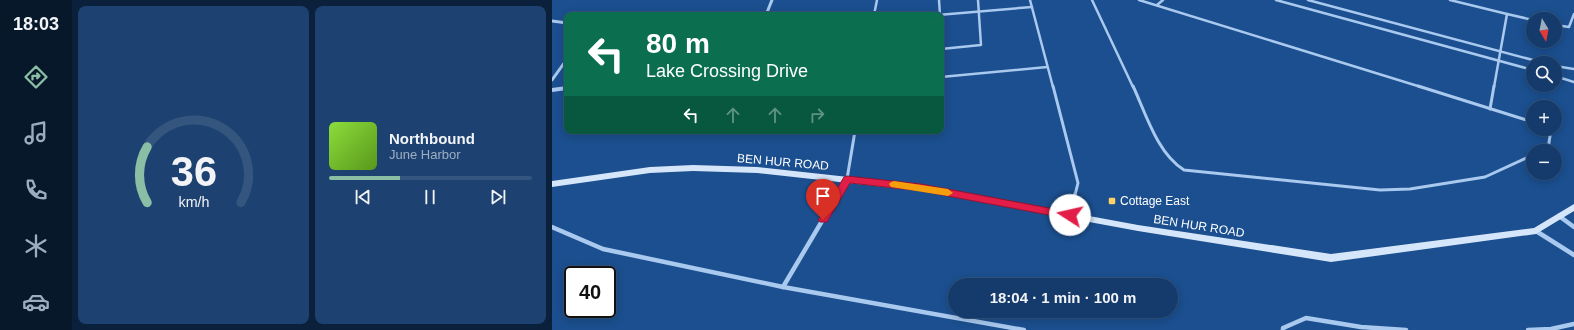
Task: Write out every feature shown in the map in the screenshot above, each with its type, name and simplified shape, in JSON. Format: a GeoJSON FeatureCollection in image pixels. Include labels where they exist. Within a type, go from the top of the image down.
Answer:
{"type":"FeatureCollection","features":[{"type":"Feature","properties":{"kind":"street"},"geometry":{"type":"LineString","coordinates":[[767,12],[772,0]]}},
{"type":"Feature","properties":{"kind":"street"},"geometry":{"type":"LineString","coordinates":[[552,21],[564,23]]}},
{"type":"Feature","properties":{"kind":"street"},"geometry":{"type":"LineString","coordinates":[[552,80],[564,63]]}},
{"type":"Feature","properties":{"kind":"street"},"geometry":{"type":"LineString","coordinates":[[552,90],[564,88]]}},
{"type":"Feature","properties":{"kind":"street","name":"BEN HUR ROAD"},"geometry":{"type":"LineString","coordinates":[[552,184],[650,170],[693,168],[757,170],[921,188],[1138,228],[1331,258],[1536,231],[1574,207]]}},
{"type":"Feature","properties":{"kind":"street"},"geometry":{"type":"LineString","coordinates":[[783,287],[847,179]]}},
{"type":"Feature","properties":{"kind":"street"},"geometry":{"type":"LineString","coordinates":[[1559,216],[1574,227]]}},
{"type":"Feature","properties":{"kind":"street"},"geometry":{"type":"LineString","coordinates":[[552,227],[603,249],[783,287],[1024,330]]}},
{"type":"Feature","properties":{"kind":"street"},"geometry":{"type":"LineString","coordinates":[[1536,231],[1574,255]]}},
{"type":"Feature","properties":{"kind":"street"},"geometry":{"type":"LineString","coordinates":[[1283,330],[1283,328],[1306,318],[1361,327],[1406,330]]}},
{"type":"Feature","properties":{"kind":"street"},"geometry":{"type":"LineString","coordinates":[[1528,330],[1551,329],[1574,324]]}},
{"type":"Feature","properties":{"kind":"lane"},"geometry":{"type":"LineString","coordinates":[[875,12],[877,0]]}},
{"type":"Feature","properties":{"kind":"lane"},"geometry":{"type":"LineString","coordinates":[[939,0],[939,12]]}},
{"type":"Feature","properties":{"kind":"lane"},"geometry":{"type":"LineString","coordinates":[[944,49],[981,45],[978,0]]}},
{"type":"Feature","properties":{"kind":"lane"},"geometry":{"type":"LineString","coordinates":[[1030,0],[1078,183],[1070,215]]}},
{"type":"Feature","properties":{"kind":"lane"},"geometry":{"type":"LineString","coordinates":[[1092,0],[1163,151],[1176,165],[1184,170],[1380,190],[1410,189],[1485,177],[1526,158]]}},
{"type":"Feature","properties":{"kind":"lane"},"geometry":{"type":"LineString","coordinates":[[1139,0],[1526,120]]}},
{"type":"Feature","properties":{"kind":"lane"},"geometry":{"type":"LineString","coordinates":[[1156,5],[1163,0]]}},
{"type":"Feature","properties":{"kind":"lane"},"geometry":{"type":"LineString","coordinates":[[1276,0],[1526,68]]}},
{"type":"Feature","properties":{"kind":"lane"},"geometry":{"type":"LineString","coordinates":[[1308,0],[1526,58]]}},
{"type":"Feature","properties":{"kind":"lane"},"geometry":{"type":"LineString","coordinates":[[1450,0],[1526,18]]}},
{"type":"Feature","properties":{"kind":"lane"},"geometry":{"type":"LineString","coordinates":[[944,15],[1032,7]]}},
{"type":"Feature","properties":{"kind":"lane"},"geometry":{"type":"LineString","coordinates":[[1490,109],[1507,14]]}},
{"type":"Feature","properties":{"kind":"lane"},"geometry":{"type":"LineString","coordinates":[[1562,26],[1569,26],[1574,14]]}},
{"type":"Feature","properties":{"kind":"lane"},"geometry":{"type":"LineString","coordinates":[[944,77],[1047,67]]}},
{"type":"Feature","properties":{"kind":"lane"},"geometry":{"type":"LineString","coordinates":[[1562,67],[1574,69]]}},
{"type":"Feature","properties":{"kind":"lane"},"geometry":{"type":"LineString","coordinates":[[1562,78],[1574,82]]}},
{"type":"Feature","properties":{"kind":"lane"},"geometry":{"type":"LineString","coordinates":[[847,179],[854,134]]}},
{"type":"Feature","properties":{"kind":"slow traffic"},"geometry":{"type":"LineString","coordinates":[[894,184],[948,193]]}},
{"type":"Feature","properties":{"kind":"place","name":"Cottage East"},"geometry":{"type":"Point","coordinates":[1112,201]}},
{"type":"Feature","properties":{"kind":"route"},"geometry":{"type":"LineString","coordinates":[[823,220],[847,179],[921,188],[1070,215]]}}]}
